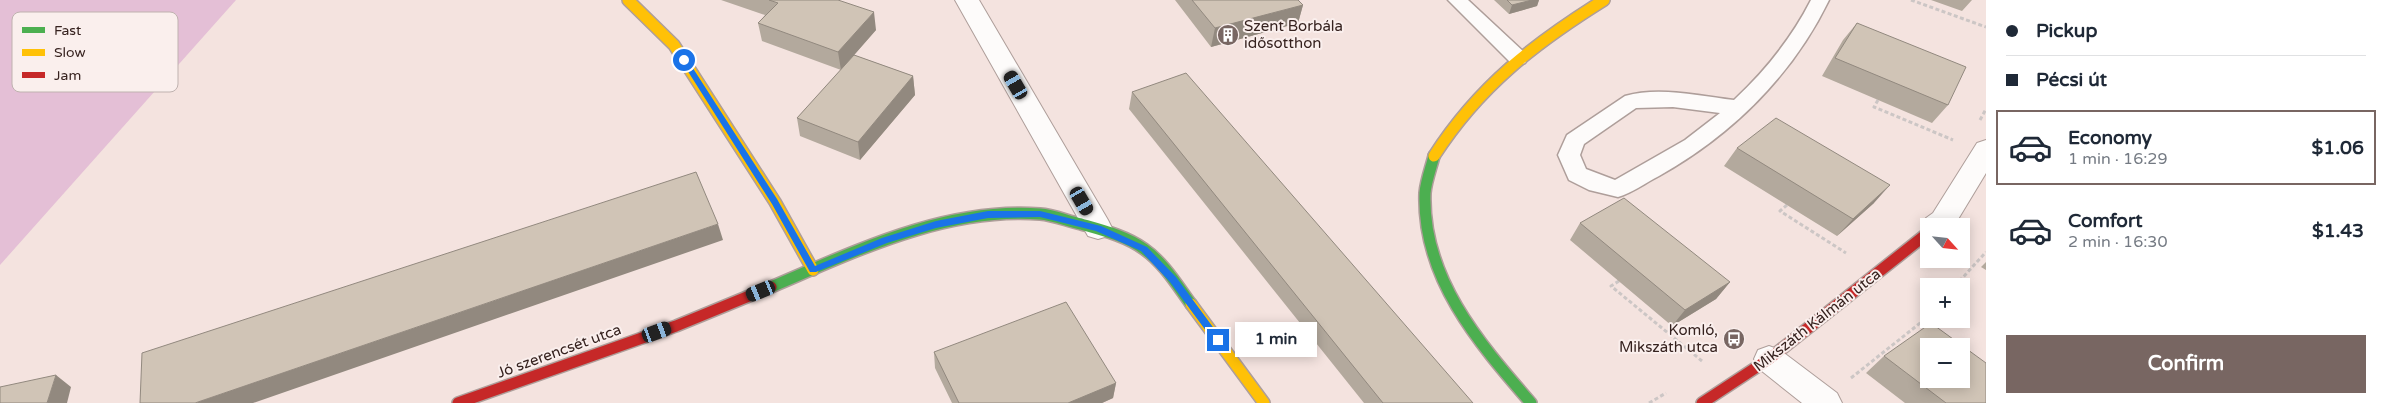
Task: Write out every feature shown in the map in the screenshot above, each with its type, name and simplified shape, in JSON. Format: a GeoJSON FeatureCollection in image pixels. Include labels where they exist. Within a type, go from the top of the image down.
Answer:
{"type":"FeatureCollection","features":[{"type":"Feature","properties":{"kind":"street"},"geometry":{"type":"LineString","coordinates":[[628,0],[674,45],[775,202],[813,270]]}},
{"type":"Feature","properties":{"kind":"street"},"geometry":{"type":"LineString","coordinates":[[967,0],[1098,228]]}},
{"type":"Feature","properties":{"kind":"street"},"geometry":{"type":"LineString","coordinates":[[1531,403],[1500,366],[1458,305],[1433,263],[1423,209],[1426,184],[1435,157],[1448,131],[1471,102],[1518,58],[1604,0]]}},
{"type":"Feature","properties":{"kind":"street"},"geometry":{"type":"LineString","coordinates":[[1944,218],[1986,150]]}},
{"type":"Feature","properties":{"kind":"street","name":"Jó szerencsét utca"},"geometry":{"type":"LineString","coordinates":[[458,403],[491,397],[676,326],[885,240],[936,224],[988,214],[1040,214],[1098,228],[1144,249],[1173,280],[1264,403]]}},
{"type":"Feature","properties":{"kind":"street","name":"Mikszáth Kálmán utca"},"geometry":{"type":"LineString","coordinates":[[1702,403],[1769,359],[1920,239]]}},
{"type":"Feature","properties":{"kind":"street"},"geometry":{"type":"LineString","coordinates":[[1769,359],[1825,402]]}},
{"type":"Feature","properties":{"kind":"lane"},"geometry":{"type":"LineString","coordinates":[[1457,0],[1518,58]]}},
{"type":"Feature","properties":{"kind":"lane"},"geometry":{"type":"LineString","coordinates":[[1739,108],[1673,100],[1632,101],[1575,140],[1569,155],[1577,174],[1597,184],[1618,189],[1702,139],[1739,108],[1784,60],[1811,20],[1820,0]]}},
{"type":"Feature","properties":{"kind":"path"},"geometry":{"type":"LineString","coordinates":[[1911,0],[1986,27]]}},
{"type":"Feature","properties":{"kind":"path"},"geometry":{"type":"LineString","coordinates":[[1878,100],[1874,107],[1956,141]]}},
{"type":"Feature","properties":{"kind":"path"},"geometry":{"type":"LineString","coordinates":[[1787,205],[1780,211],[1851,256]]}},
{"type":"Feature","properties":{"kind":"path"},"geometry":{"type":"LineString","coordinates":[[1962,278],[1986,252]]}},
{"type":"Feature","properties":{"kind":"path"},"geometry":{"type":"LineString","coordinates":[[1619,281],[1611,286],[1710,368]]}},
{"type":"Feature","properties":{"kind":"path"},"geometry":{"type":"LineString","coordinates":[[1825,402],[1920,323]]}},
{"type":"Feature","properties":{"kind":"shaded area"},"geometry":{"type":"Polygon","coordinates":[[[0,0],[236,0],[178,65],[178,12],[12,12],[12,92],[154,92],[0,265],[0,0]]]}},
{"type":"Feature","properties":{"kind":"building"},"geometry":{"type":"Polygon","coordinates":[[[769,0],[838,0],[874,12],[838,52],[758,23],[778,3],[769,0]]]}},
{"type":"Feature","properties":{"kind":"building"},"geometry":{"type":"Polygon","coordinates":[[[1192,0],[1298,0],[1303,5],[1215,28],[1192,0]]]}},
{"type":"Feature","properties":{"kind":"building"},"geometry":{"type":"Polygon","coordinates":[[[1507,0],[1532,0],[1512,5],[1507,0]]]}},
{"type":"Feature","properties":{"kind":"building"},"geometry":{"type":"Polygon","coordinates":[[[1857,23],[1966,67],[1948,105],[1835,58],[1857,23]]]}},
{"type":"Feature","properties":{"kind":"building"},"geometry":{"type":"Polygon","coordinates":[[[854,55],[913,76],[858,142],[797,118],[854,55]]]}},
{"type":"Feature","properties":{"kind":"building"},"geometry":{"type":"Polygon","coordinates":[[[1186,73],[1473,403],[1383,403],[1132,92],[1186,73]]]}},
{"type":"Feature","properties":{"kind":"building"},"geometry":{"type":"Polygon","coordinates":[[[1776,118],[1890,185],[1853,219],[1737,148],[1776,118]]]}},
{"type":"Feature","properties":{"kind":"building"},"geometry":{"type":"Polygon","coordinates":[[[696,172],[718,224],[195,403],[140,403],[142,353],[696,172]]]}},
{"type":"Feature","properties":{"kind":"building"},"geometry":{"type":"Polygon","coordinates":[[[1624,198],[1730,282],[1685,310],[1580,223],[1624,198]]]}},
{"type":"Feature","properties":{"kind":"building"},"geometry":{"type":"Polygon","coordinates":[[[1066,302],[1116,383],[1068,403],[959,403],[934,352],[1066,302]]]}},
{"type":"Feature","properties":{"kind":"building"},"geometry":{"type":"Polygon","coordinates":[[[1924,328],[1938,328],[1952,338],[1920,338],[1920,383],[1884,356],[1924,328]]]}},
{"type":"Feature","properties":{"kind":"building"},"geometry":{"type":"Polygon","coordinates":[[[1970,351],[1986,363],[1986,403],[1946,403],[1926,388],[1970,388],[1970,351]]]}},
{"type":"Feature","properties":{"kind":"building"},"geometry":{"type":"Polygon","coordinates":[[[56,375],[47,403],[0,403],[0,387],[56,375]]]}},
{"type":"Feature","properties":{"kind":"traffic: fast"},"geometry":{"type":"LineString","coordinates":[[1434,156],[1425,191],[1426,225],[1434,258],[1447,290],[1465,321],[1486,350],[1531,403]]}},
{"type":"Feature","properties":{"kind":"traffic: fast"},"geometry":{"type":"LineString","coordinates":[[771,287],[902,234],[937,224],[971,217],[1006,213],[1040,214],[1054,216],[1103,230],[1144,249],[1157,260],[1191,304]]}},
{"type":"Feature","properties":{"kind":"traffic: slow"},"geometry":{"type":"LineString","coordinates":[[628,0],[674,45],[775,202],[813,270]]}},
{"type":"Feature","properties":{"kind":"traffic: slow"},"geometry":{"type":"LineString","coordinates":[[1434,156],[1468,108],[1509,67],[1555,32],[1604,0]]}},
{"type":"Feature","properties":{"kind":"traffic: slow"},"geometry":{"type":"LineString","coordinates":[[1191,304],[1264,403]]}},
{"type":"Feature","properties":{"kind":"traffic: jam"},"geometry":{"type":"LineString","coordinates":[[1702,403],[1769,359],[1920,239]]}},
{"type":"Feature","properties":{"kind":"traffic: jam"},"geometry":{"type":"LineString","coordinates":[[458,403],[676,326],[771,287]]}},
{"type":"Feature","properties":{"kind":"place","name":"Szent Borbála idősotthon"},"geometry":{"type":"Point","coordinates":[1228,35]}},
{"type":"Feature","properties":{"kind":"place","name":"Komló, Mikszáth utca"},"geometry":{"type":"Point","coordinates":[1734,339]}},
{"type":"Feature","properties":{"kind":"route"},"geometry":{"type":"LineString","coordinates":[[684,60],[775,202],[813,270],[885,240],[936,224],[988,214],[1040,214],[1098,228],[1144,249],[1173,280],[1218,340]]}}]}
